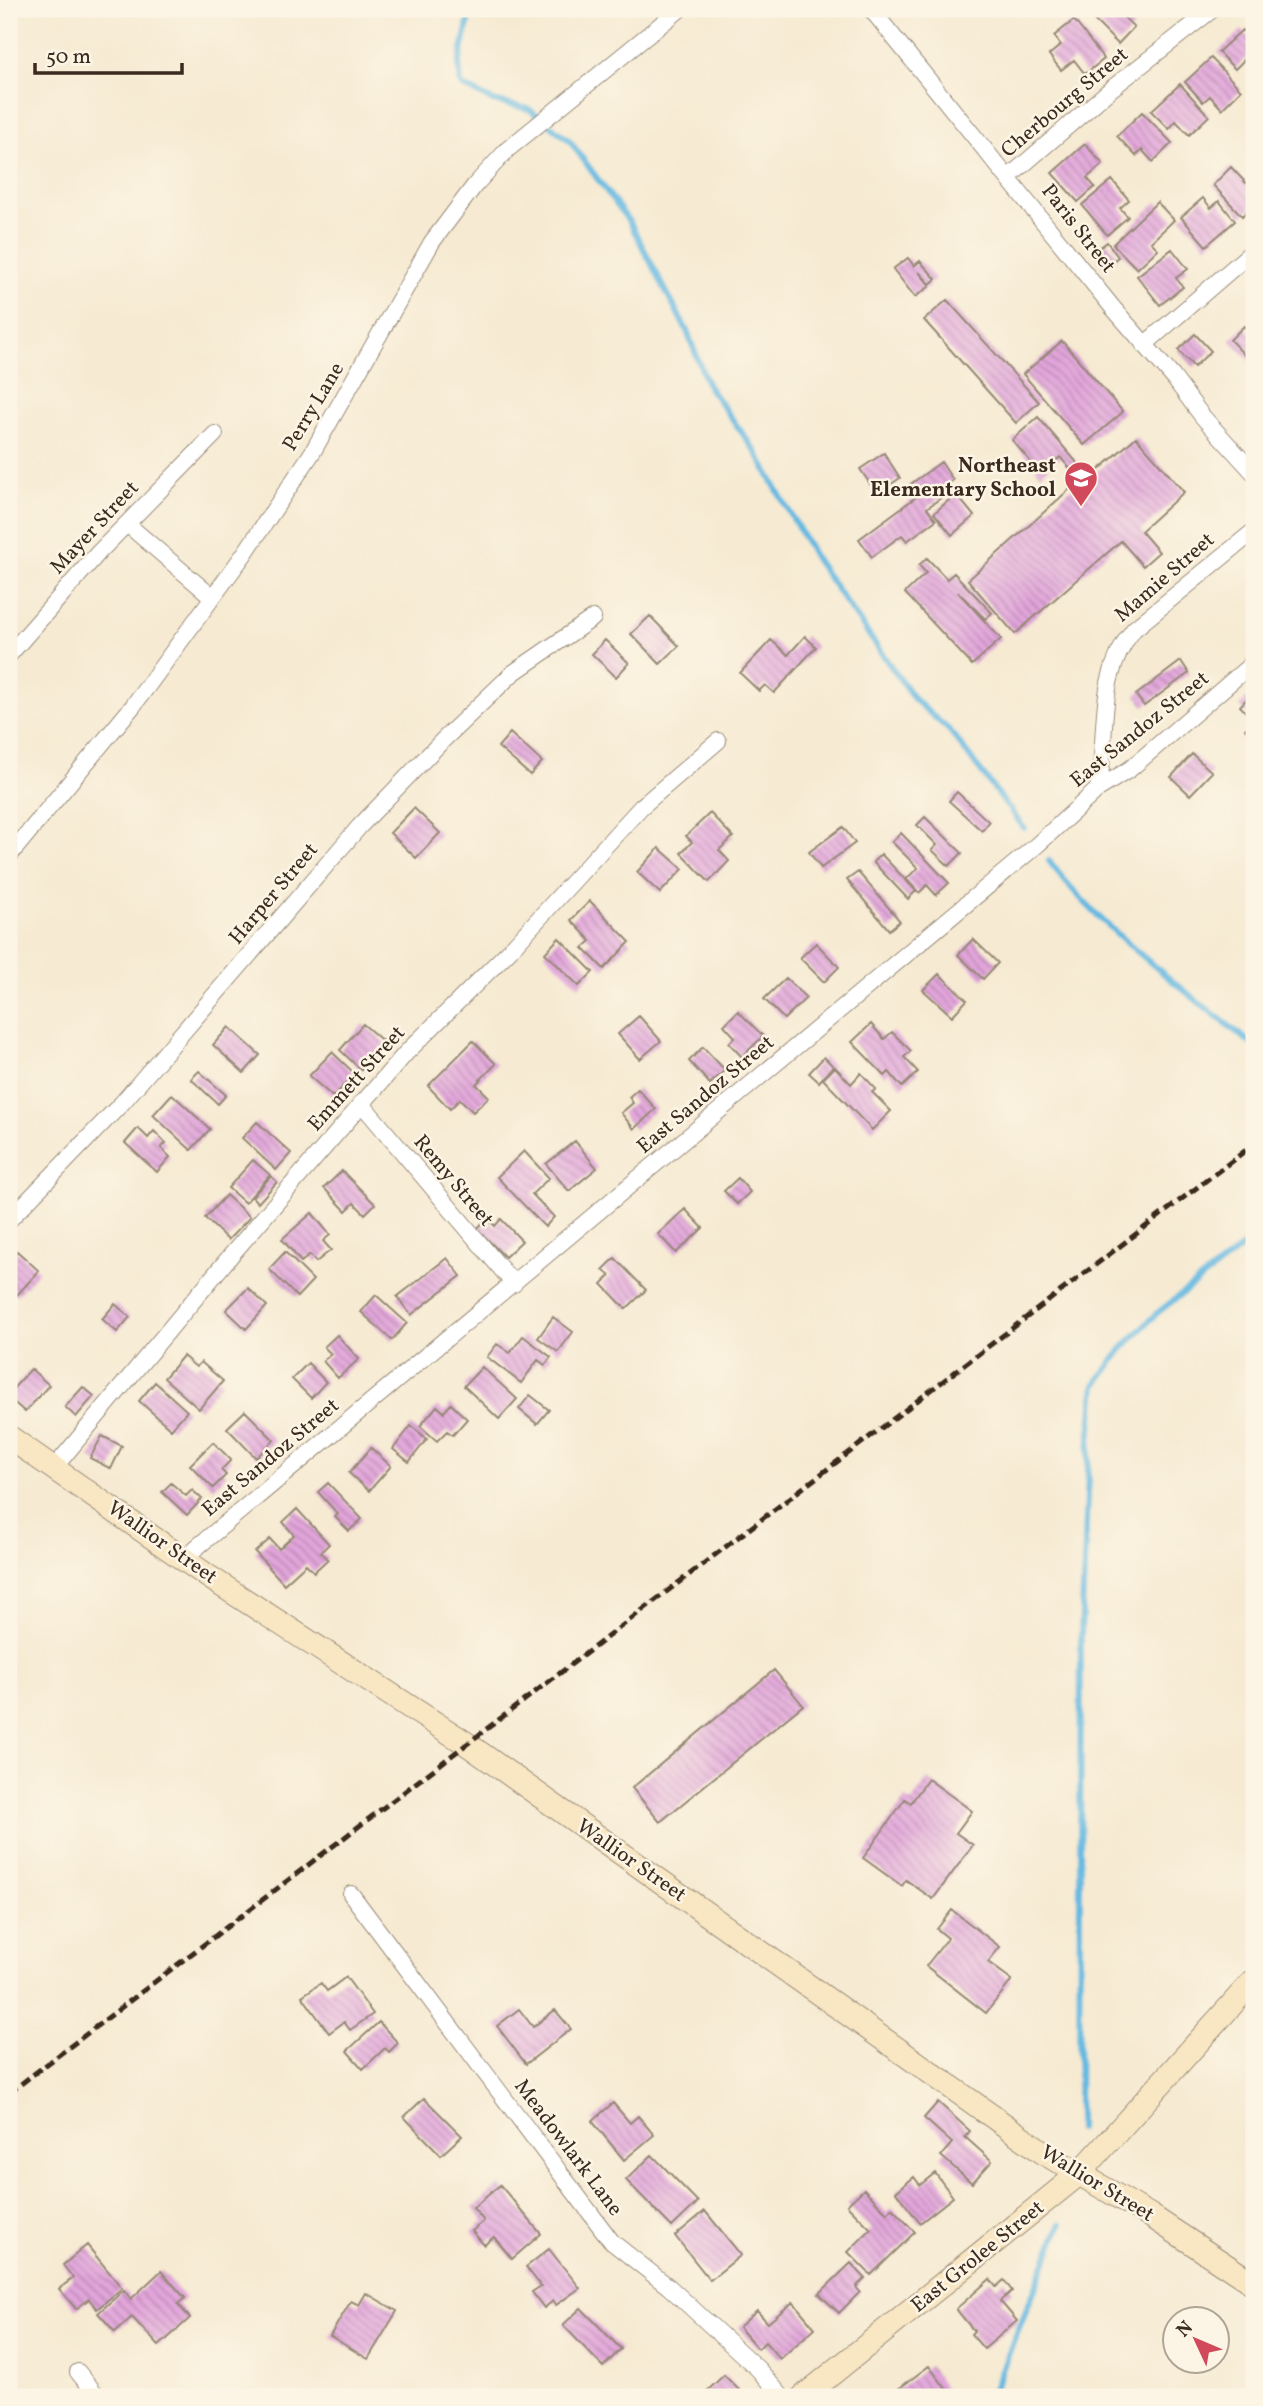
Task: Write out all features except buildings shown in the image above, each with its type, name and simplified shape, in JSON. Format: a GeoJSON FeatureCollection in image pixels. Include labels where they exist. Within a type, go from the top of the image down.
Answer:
{"type":"FeatureCollection","features":[{"type":"Feature","properties":{"kind":"street","name":"Perry Lane"},"geometry":{"type":"LineString","coordinates":[[9,856],[133,706],[244,553],[312,453],[432,242],[475,185],[508,149],[680,9]]}},
{"type":"Feature","properties":{"kind":"street","name":"Cherbourg Street"},"geometry":{"type":"LineString","coordinates":[[1009,177],[1111,89],[1213,9]]}},
{"type":"Feature","properties":{"kind":"street","name":"Paris Street"},"geometry":{"type":"LineString","coordinates":[[875,10],[1202,416],[1254,473]]}},
{"type":"Feature","properties":{"kind":"street"},"geometry":{"type":"LineString","coordinates":[[1144,345],[1254,250]]}},
{"type":"Feature","properties":{"kind":"street","name":"Mayer Street"},"geometry":{"type":"LineString","coordinates":[[9,655],[127,524],[215,433]]}},
{"type":"Feature","properties":{"kind":"street"},"geometry":{"type":"LineString","coordinates":[[127,524],[211,596]]}},
{"type":"Feature","properties":{"kind":"street","name":"Mamie Street"},"geometry":{"type":"LineString","coordinates":[[1098,789],[1103,764],[1105,695],[1118,648],[1134,629],[1254,531]]}},
{"type":"Feature","properties":{"kind":"street","name":"Harper Street"},"geometry":{"type":"LineString","coordinates":[[9,1220],[122,1103],[359,827],[443,740],[513,673],[593,618]]}},
{"type":"Feature","properties":{"kind":"street","name":"East Sandoz Street"},"geometry":{"type":"LineString","coordinates":[[184,1558],[1037,845],[1098,789],[1130,769],[1254,662]]}},
{"type":"Feature","properties":{"kind":"street","name":"Emmett Street"},"geometry":{"type":"LineString","coordinates":[[54,1468],[361,1103],[510,950],[641,807],[718,741]]}},
{"type":"Feature","properties":{"kind":"street","name":"Remy Street"},"geometry":{"type":"LineString","coordinates":[[361,1103],[514,1284]]}},
{"type":"Feature","properties":{"kind":"street","name":"Wallior Street"},"geometry":{"type":"LineString","coordinates":[[9,1437],[184,1558],[467,1744],[1033,2145],[1254,2284]]}},
{"type":"Feature","properties":{"kind":"street","name":"Meadowlark Lane"},"geometry":{"type":"LineString","coordinates":[[351,1894],[612,2242],[669,2287],[758,2369],[782,2397]]}},
{"type":"Feature","properties":{"kind":"street","name":"East Grolee Street"},"geometry":{"type":"LineString","coordinates":[[803,2397],[1080,2173],[1254,1980]]}},
{"type":"Feature","properties":{"kind":"street"},"geometry":{"type":"LineString","coordinates":[[78,2372],[98,2397]]}},
{"type":"Feature","properties":{"kind":"waterway"},"geometry":{"type":"LineString","coordinates":[[471,9],[459,64],[461,85],[493,101],[529,109],[569,140],[630,223],[687,331],[708,386],[756,452],[816,560],[914,699],[950,731],[1024,828]]}},
{"type":"Feature","properties":{"kind":"waterway"},"geometry":{"type":"LineString","coordinates":[[1049,861],[1094,912],[1120,936],[1254,1046]]}},
{"type":"Feature","properties":{"kind":"waterway"},"geometry":{"type":"LineString","coordinates":[[1079,2129],[1081,1636],[1089,1450],[1095,1385],[1122,1349],[1156,1314],[1254,1238]]}},
{"type":"Feature","properties":{"kind":"waterway"},"geometry":{"type":"LineString","coordinates":[[991,2397],[1061,2224]]}},
{"type":"Feature","properties":{"kind":"railway"},"geometry":{"type":"LineString","coordinates":[[9,2093],[1254,1144]]}},
{"type":"Feature","properties":{"kind":"place","name":"Northeast Elementary School"},"geometry":{"type":"Point","coordinates":[1081,508]}}]}
